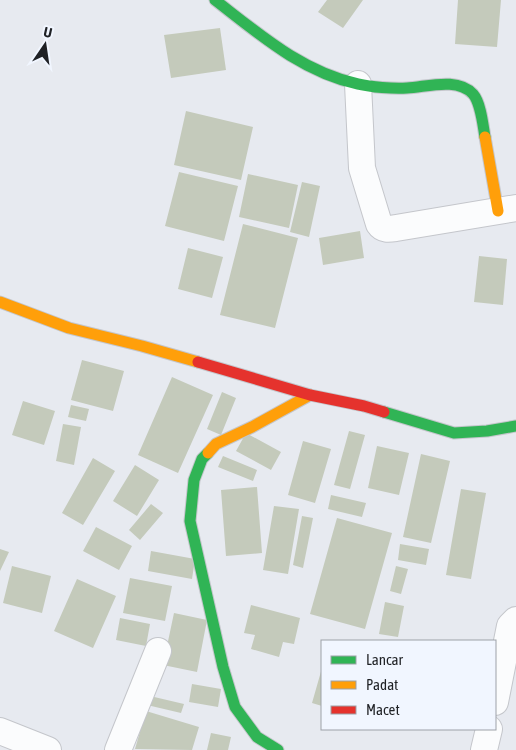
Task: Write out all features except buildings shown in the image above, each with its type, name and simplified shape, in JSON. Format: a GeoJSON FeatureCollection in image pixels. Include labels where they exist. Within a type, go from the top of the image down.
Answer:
{"type":"FeatureCollection","features":[{"type":"Feature","properties":{"kind":"street"},"geometry":{"type":"LineString","coordinates":[[215,0],[269,42],[308,67],[358,84],[406,88],[437,84],[457,85],[472,94],[480,109],[507,209],[396,228],[385,229],[381,227],[362,168],[358,84]]}},
{"type":"Feature","properties":{"kind":"street"},"geometry":{"type":"LineString","coordinates":[[0,302],[69,328],[142,346],[310,396],[364,406],[454,433],[487,431],[516,426]]}},
{"type":"Feature","properties":{"kind":"street"},"geometry":{"type":"LineString","coordinates":[[278,750],[257,737],[235,707],[223,666],[190,521],[194,480],[202,459],[216,444],[310,396]]}},
{"type":"Feature","properties":{"kind":"street"},"geometry":{"type":"LineString","coordinates":[[496,697],[510,626],[516,620]]}},
{"type":"Feature","properties":{"kind":"street"},"geometry":{"type":"LineString","coordinates":[[118,750],[158,652]]}},
{"type":"Feature","properties":{"kind":"street"},"geometry":{"type":"LineString","coordinates":[[0,730],[48,750]]}},
{"type":"Feature","properties":{"kind":"street"},"geometry":{"type":"LineString","coordinates":[[484,750],[489,730]]}},
{"type":"Feature","properties":{"kind":"traffic: fast"},"geometry":{"type":"LineString","coordinates":[[215,0],[282,50],[318,71],[358,84],[382,88],[450,84],[466,89],[473,94],[478,103],[485,137]]}},
{"type":"Feature","properties":{"kind":"traffic: fast"},"geometry":{"type":"LineString","coordinates":[[384,412],[454,433],[487,431],[516,426]]}},
{"type":"Feature","properties":{"kind":"traffic: fast"},"geometry":{"type":"LineString","coordinates":[[208,453],[202,459],[194,480],[190,521],[223,667],[235,707],[257,737],[278,750]]}},
{"type":"Feature","properties":{"kind":"traffic: slow"},"geometry":{"type":"LineString","coordinates":[[485,137],[498,211]]}},
{"type":"Feature","properties":{"kind":"traffic: slow"},"geometry":{"type":"LineString","coordinates":[[0,302],[69,328],[198,362]]}},
{"type":"Feature","properties":{"kind":"traffic: slow"},"geometry":{"type":"LineString","coordinates":[[208,453],[216,444],[252,427],[310,395]]}},
{"type":"Feature","properties":{"kind":"traffic: jam"},"geometry":{"type":"LineString","coordinates":[[198,362],[310,395],[384,412]]}}]}
